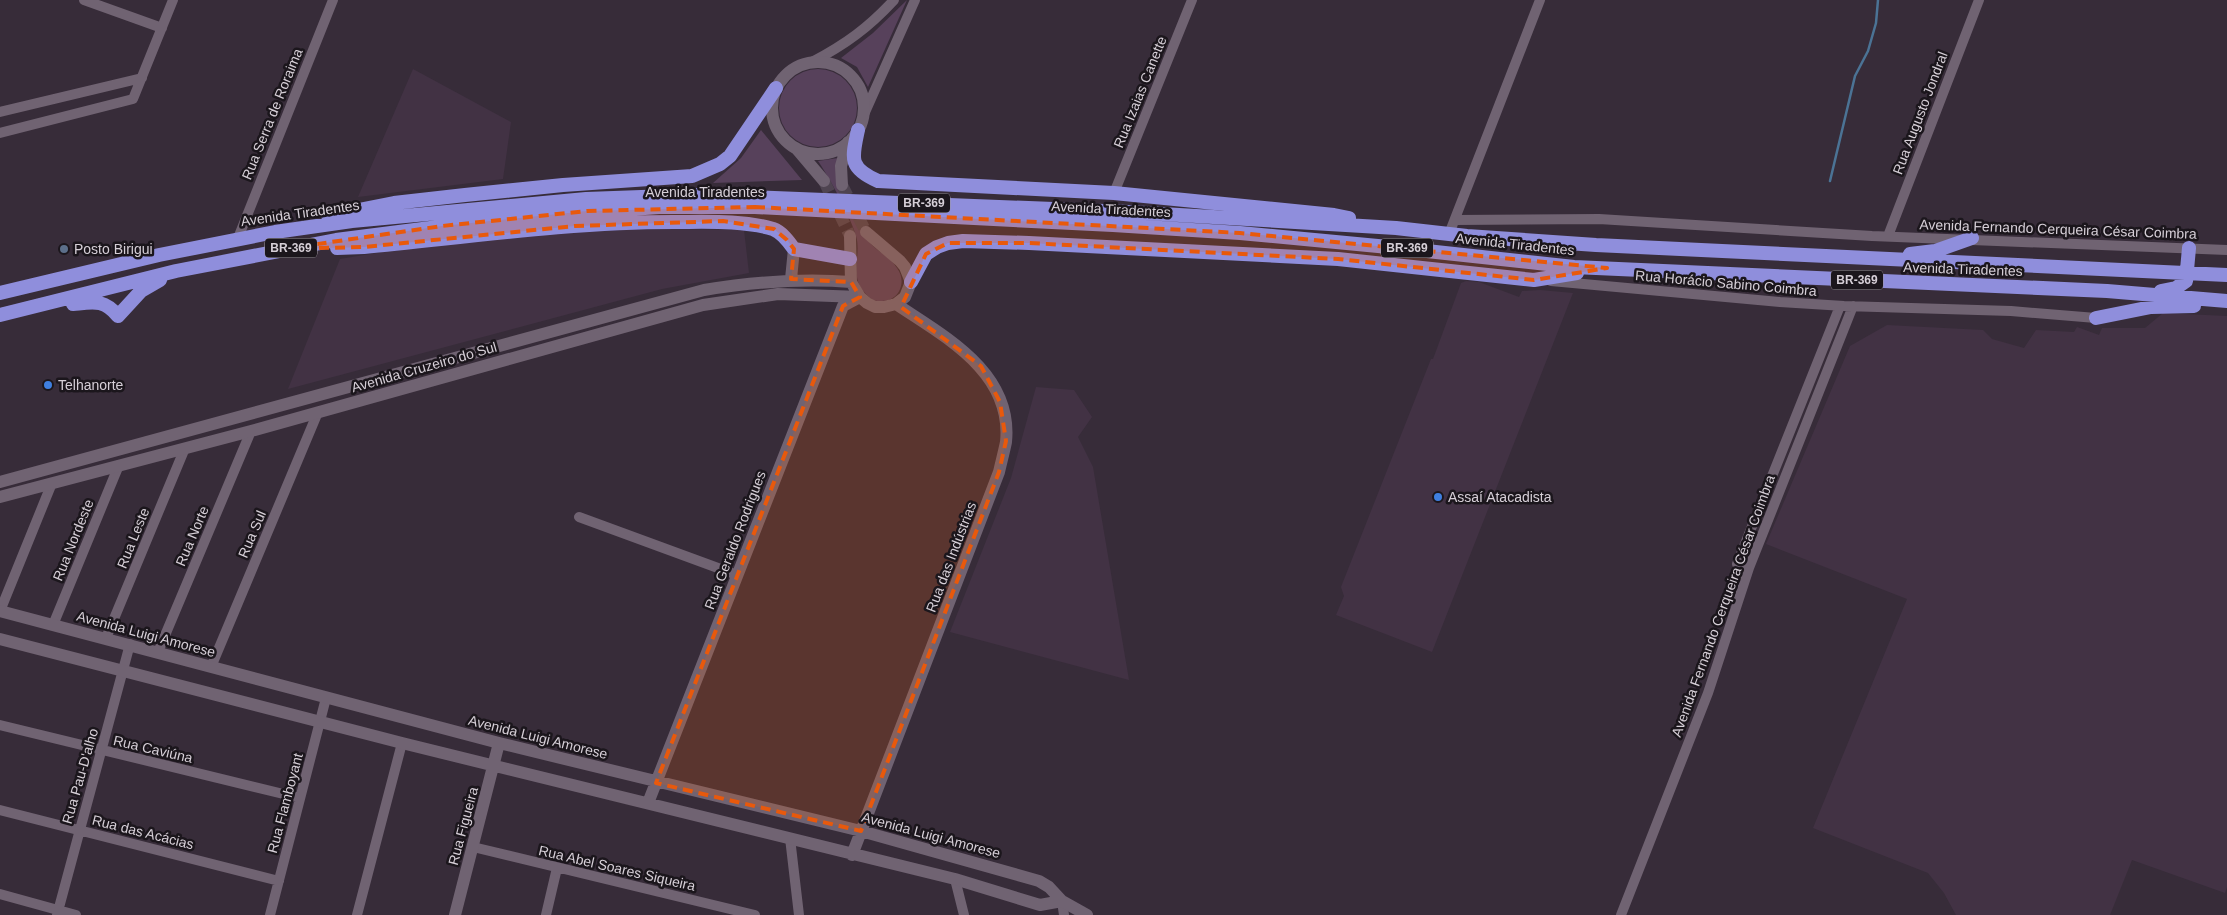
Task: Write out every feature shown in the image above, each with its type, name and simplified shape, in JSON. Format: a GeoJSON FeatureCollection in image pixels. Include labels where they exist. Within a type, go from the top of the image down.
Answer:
{"type":"FeatureCollection","features":[{"type":"Feature","properties":{"kind":"highway"},"geometry":{"type":"LineString","coordinates":[[275,232],[317,218],[394,203],[564,185],[692,176],[720,164],[730,156],[776,88]]}},
{"type":"Feature","properties":{"kind":"highway"},"geometry":{"type":"LineString","coordinates":[[860,125],[852,155],[854,163],[861,174],[878,181],[1114,193],[1334,214],[1396,228]]}},
{"type":"Feature","properties":{"kind":"highway","name":"Avenida Tiradentes"},"geometry":{"type":"LineString","coordinates":[[0,293],[238,238],[275,232],[352,222],[586,198],[697,195],[1129,212],[1396,228],[1596,245],[2227,275]]}},
{"type":"Feature","properties":{"kind":"highway","name":"Avenida Tiradentes"},"geometry":{"type":"LineString","coordinates":[[0,315],[176,271],[283,249],[388,233],[516,217],[659,207],[755,207],[1240,233],[1574,267],[2107,292],[2227,303]]}},
{"type":"Feature","properties":{"kind":"highway"},"geometry":{"type":"LineString","coordinates":[[283,249],[364,247],[575,226],[651,222],[723,222],[774,229],[794,249],[850,258]]}},
{"type":"Feature","properties":{"kind":"highway"},"geometry":{"type":"LineString","coordinates":[[1240,233],[1338,258]]}},
{"type":"Feature","properties":{"kind":"highway"},"geometry":{"type":"LineString","coordinates":[[1854,258],[1923,253],[1972,238]]}},
{"type":"Feature","properties":{"kind":"highway"},"geometry":{"type":"LineString","coordinates":[[911,282],[926,254],[948,242],[963,241],[1029,242],[1338,258],[1534,280],[1607,268]]}},
{"type":"Feature","properties":{"kind":"highway"},"geometry":{"type":"LineString","coordinates":[[2107,292],[2176,288],[2186,281],[2189,248]]}},
{"type":"Feature","properties":{"kind":"highway"},"geometry":{"type":"LineString","coordinates":[[24,309],[98,302],[110,306],[118,316],[141,291],[176,271]]}},
{"type":"Feature","properties":{"kind":"highway"},"geometry":{"type":"LineString","coordinates":[[2096,318],[2151,307],[2227,303]]}},
{"type":"Feature","properties":{"kind":"street"},"geometry":{"type":"LineString","coordinates":[[84,0],[162,28]]}},
{"type":"Feature","properties":{"kind":"street"},"geometry":{"type":"LineString","coordinates":[[0,133],[133,99],[173,0]]}},
{"type":"Feature","properties":{"kind":"street","name":"Rua Serra de Roraima"},"geometry":{"type":"LineString","coordinates":[[238,238],[332,0]]}},
{"type":"Feature","properties":{"kind":"street"},"geometry":{"type":"LineString","coordinates":[[824,180],[796,148],[783,138],[774,122],[772,105],[776,88],[791,70],[812,62],[846,44],[877,18],[894,0]]}},
{"type":"Feature","properties":{"kind":"street"},"geometry":{"type":"LineString","coordinates":[[842,185],[841,166],[848,142],[860,125],[915,0]]}},
{"type":"Feature","properties":{"kind":"street","name":"Rua Izaias Canette"},"geometry":{"type":"LineString","coordinates":[[1114,193],[1192,0]]}},
{"type":"Feature","properties":{"kind":"street"},"geometry":{"type":"LineString","coordinates":[[1449,234],[1540,0]]}},
{"type":"Feature","properties":{"kind":"street","name":"Rua Augusto Jondral"},"geometry":{"type":"LineString","coordinates":[[1888,236],[1978,0]]}},
{"type":"Feature","properties":{"kind":"street"},"geometry":{"type":"LineString","coordinates":[[812,62],[830,63],[846,71],[852,78],[861,93],[863,102],[860,125]]}},
{"type":"Feature","properties":{"kind":"street"},"geometry":{"type":"LineString","coordinates":[[0,112],[142,78]]}},
{"type":"Feature","properties":{"kind":"street"},"geometry":{"type":"LineString","coordinates":[[796,148],[814,153],[823,153],[848,142]]}},
{"type":"Feature","properties":{"kind":"street","name":"Avenida Fernando Cerqueira César Coimbra"},"geometry":{"type":"LineString","coordinates":[[1455,220],[1599,219],[1888,236],[2227,250]]}},
{"type":"Feature","properties":{"kind":"street"},"geometry":{"type":"LineString","coordinates":[[850,236],[851,282],[860,297],[875,307],[896,304],[905,297],[911,282],[905,267],[900,260],[866,232]]}},
{"type":"Feature","properties":{"kind":"street"},"geometry":{"type":"LineString","coordinates":[[791,279],[794,249]]}},
{"type":"Feature","properties":{"kind":"street","name":"Avenida Cruzeiro do Sul"},"geometry":{"type":"LineString","coordinates":[[0,482],[696,292],[745,283],[791,279],[851,282]]}},
{"type":"Feature","properties":{"kind":"street","name":"Rua Horácio Sabino Coimbra"},"geometry":{"type":"LineString","coordinates":[[1534,280],[1840,306],[2011,311],[2096,318]]}},
{"type":"Feature","properties":{"kind":"street"},"geometry":{"type":"LineString","coordinates":[[691,308],[696,292]]}},
{"type":"Feature","properties":{"kind":"street","name":"Avenida Cruzeiro do Sul"},"geometry":{"type":"LineString","coordinates":[[0,496],[250,431],[691,308],[778,294],[860,297]]}},
{"type":"Feature","properties":{"kind":"street","name":"Rua Geraldo Rodrigues"},"geometry":{"type":"LineString","coordinates":[[648,803],[843,306],[860,297]]}},
{"type":"Feature","properties":{"kind":"street","name":"Rua das Indústrias"},"geometry":{"type":"LineString","coordinates":[[852,855],[1000,472],[1006,441],[1005,422],[1000,402],[993,384],[981,366],[955,344],[896,304]]}},
{"type":"Feature","properties":{"kind":"street"},"geometry":{"type":"LineString","coordinates":[[1749,568],[1737,564],[1840,306]]}},
{"type":"Feature","properties":{"kind":"street","name":"Avenida Fernando Cerqueira César Coimbra"},"geometry":{"type":"LineString","coordinates":[[1621,915],[1708,693],[1749,568],[1853,306]]}},
{"type":"Feature","properties":{"kind":"street","name":"Rua Sul"},"geometry":{"type":"LineString","coordinates":[[211,667],[318,412]]}},
{"type":"Feature","properties":{"kind":"street","name":"Rua Norte"},"geometry":{"type":"LineString","coordinates":[[158,652],[250,431]]}},
{"type":"Feature","properties":{"kind":"street","name":"Rua Leste"},"geometry":{"type":"LineString","coordinates":[[106,638],[185,448]]}},
{"type":"Feature","properties":{"kind":"street","name":"Rua Nordeste"},"geometry":{"type":"LineString","coordinates":[[53,625],[119,466]]}},
{"type":"Feature","properties":{"kind":"street"},"geometry":{"type":"LineString","coordinates":[[0,611],[52,483]]}},
{"type":"Feature","properties":{"kind":"street"},"geometry":{"type":"LineString","coordinates":[[580,517],[737,575]]}},
{"type":"Feature","properties":{"kind":"street","name":"Avenida Luigi Amorese"},"geometry":{"type":"LineString","coordinates":[[0,611],[130,644],[499,744],[860,831],[1039,881],[1062,901],[1087,915]]}},
{"type":"Feature","properties":{"kind":"street"},"geometry":{"type":"LineString","coordinates":[[0,640],[402,743],[955,879],[1040,905],[1062,901],[1064,915]]}},
{"type":"Feature","properties":{"kind":"street","name":"Rua Pau-D'alho"},"geometry":{"type":"LineString","coordinates":[[58,912],[130,644]]}},
{"type":"Feature","properties":{"kind":"street","name":"Rua Flamboyant"},"geometry":{"type":"LineString","coordinates":[[270,915],[326,698]]}},
{"type":"Feature","properties":{"kind":"street","name":"Rua Caviúna"},"geometry":{"type":"LineString","coordinates":[[0,725],[300,798]]}},
{"type":"Feature","properties":{"kind":"street"},"geometry":{"type":"LineString","coordinates":[[357,915],[402,743]]}},
{"type":"Feature","properties":{"kind":"street","name":"Rua Figueira"},"geometry":{"type":"LineString","coordinates":[[455,915],[499,744]]}},
{"type":"Feature","properties":{"kind":"street","name":"Rua das Acácias"},"geometry":{"type":"LineString","coordinates":[[0,810],[279,881]]}},
{"type":"Feature","properties":{"kind":"street"},"geometry":{"type":"LineString","coordinates":[[790,838],[799,915]]}},
{"type":"Feature","properties":{"kind":"street","name":"Rua Abel Soares Siqueira"},"geometry":{"type":"LineString","coordinates":[[473,847],[755,915]]}},
{"type":"Feature","properties":{"kind":"street"},"geometry":{"type":"LineString","coordinates":[[546,915],[557,868]]}},
{"type":"Feature","properties":{"kind":"street"},"geometry":{"type":"LineString","coordinates":[[955,879],[964,915]]}},
{"type":"Feature","properties":{"kind":"street"},"geometry":{"type":"LineString","coordinates":[[0,894],[58,912],[76,915]]}},
{"type":"Feature","properties":{"kind":"highlighted area"},"geometry":{"type":"Polygon","coordinates":[[[755,207],[1240,233],[1607,268],[1534,280],[1338,259],[1029,243],[948,243],[926,254],[901,307],[981,366],[1000,402],[1006,441],[999,472],[861,831],[656,783],[843,306],[860,297],[851,282],[791,279],[794,249],[787,240],[774,229],[723,221],[575,226],[364,247],[283,249],[442,226],[587,211],[755,207]]]}},
{"type":"Feature","properties":{"kind":"shaded area"},"geometry":{"type":"Polygon","coordinates":[[[907,0],[868,87],[857,67],[841,58],[873,33],[907,0]]]}},
{"type":"Feature","properties":{"kind":"shaded area"},"geometry":{"type":"Polygon","coordinates":[[[413,69],[511,122],[503,179],[358,197],[413,69]]]}},
{"type":"Feature","properties":{"kind":"shaded area"},"geometry":{"type":"Polygon","coordinates":[[[818,69],[833,72],[846,80],[854,93],[857,108],[854,123],[846,136],[833,144],[818,147],[803,144],[790,136],[782,123],[779,108],[782,93],[790,80],[803,72],[818,69]]]}},
{"type":"Feature","properties":{"kind":"shaded area"},"geometry":{"type":"Polygon","coordinates":[[[761,130],[802,180],[713,183],[741,158],[761,130]]]}},
{"type":"Feature","properties":{"kind":"shaded area"},"geometry":{"type":"Polygon","coordinates":[[[838,158],[838,185],[853,216],[868,240],[895,264],[900,273],[900,289],[893,298],[888,300],[877,301],[871,299],[858,280],[856,236],[839,197],[818,161],[838,158]]]}},
{"type":"Feature","properties":{"kind":"shaded area"},"geometry":{"type":"Polygon","coordinates":[[[744,230],[749,273],[662,289],[288,389],[340,259],[441,242],[573,231],[744,230]]]}},
{"type":"Feature","properties":{"kind":"shaded area"},"geometry":{"type":"Polygon","coordinates":[[[1466,281],[1479,282],[1519,297],[1522,291],[1540,290],[1573,293],[1432,652],[1336,615],[1344,596],[1341,587],[1431,359],[1433,359],[1461,283],[1466,281]]]}},
{"type":"Feature","properties":{"kind":"shaded area"},"geometry":{"type":"Polygon","coordinates":[[[2163,313],[2227,316],[2227,887],[2225,893],[2132,860],[2110,915],[1956,915],[1944,893],[1928,873],[1813,828],[1907,599],[1766,544],[1850,346],[1887,325],[1983,330],[1992,339],[2024,348],[2036,330],[2074,332],[2077,327],[2099,335],[2102,328],[2145,328],[2163,313]]]}},
{"type":"Feature","properties":{"kind":"shaded area"},"geometry":{"type":"Polygon","coordinates":[[[1036,387],[1074,390],[1092,417],[1078,437],[1093,467],[1129,680],[950,632],[1011,478],[1036,387]]]}},
{"type":"Feature","properties":{"kind":"waterway"},"geometry":{"type":"LineString","coordinates":[[1830,181],[1855,76],[1868,51],[1876,23],[1878,0]]}},
{"type":"Feature","properties":{"kind":"tunnel"},"geometry":{"type":"LineString","coordinates":[[824,181],[850,236]]}},
{"type":"Feature","properties":{"kind":"tunnel"},"geometry":{"type":"LineString","coordinates":[[842,185],[866,232]]}},
{"type":"Feature","properties":{"kind":"place","name":"Posto Birigui"},"geometry":{"type":"Point","coordinates":[64,249]}},
{"type":"Feature","properties":{"kind":"place","name":"Telhanorte"},"geometry":{"type":"Point","coordinates":[48,385]}},
{"type":"Feature","properties":{"kind":"place","name":"Assaí Atacadista"},"geometry":{"type":"Point","coordinates":[1438,497]}}]}
